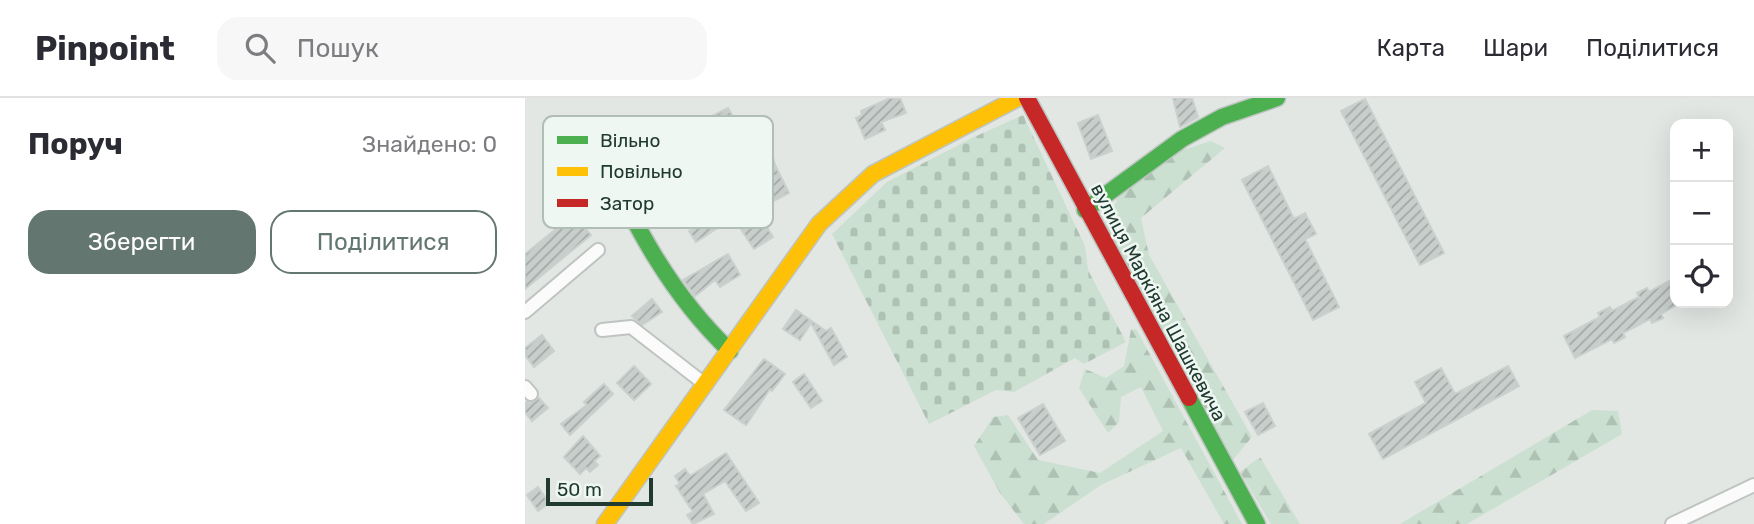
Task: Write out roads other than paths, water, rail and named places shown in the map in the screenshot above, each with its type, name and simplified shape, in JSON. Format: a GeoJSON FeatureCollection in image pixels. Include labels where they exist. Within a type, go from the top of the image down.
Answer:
{"type":"FeatureCollection","features":[{"type":"Feature","properties":{"kind":"street"},"geometry":{"type":"LineString","coordinates":[[605,524],[819,224],[873,174],[1018,98]]}},
{"type":"Feature","properties":{"kind":"street","name":"вулиця Маркіяна Шашкевича"},"geometry":{"type":"LineString","coordinates":[[1027,98],[1085,210],[1257,524]]}},
{"type":"Feature","properties":{"kind":"street"},"geometry":{"type":"LineString","coordinates":[[1085,210],[1182,139],[1221,117],[1277,98]]}},
{"type":"Feature","properties":{"kind":"street"},"geometry":{"type":"LineString","coordinates":[[637,228],[692,310],[730,351]]}},
{"type":"Feature","properties":{"kind":"street"},"geometry":{"type":"LineString","coordinates":[[525,312],[598,250]]}},
{"type":"Feature","properties":{"kind":"street"},"geometry":{"type":"LineString","coordinates":[[602,330],[631,327],[706,385]]}},
{"type":"Feature","properties":{"kind":"street"},"geometry":{"type":"LineString","coordinates":[[1672,524],[1754,485]]}}]}
